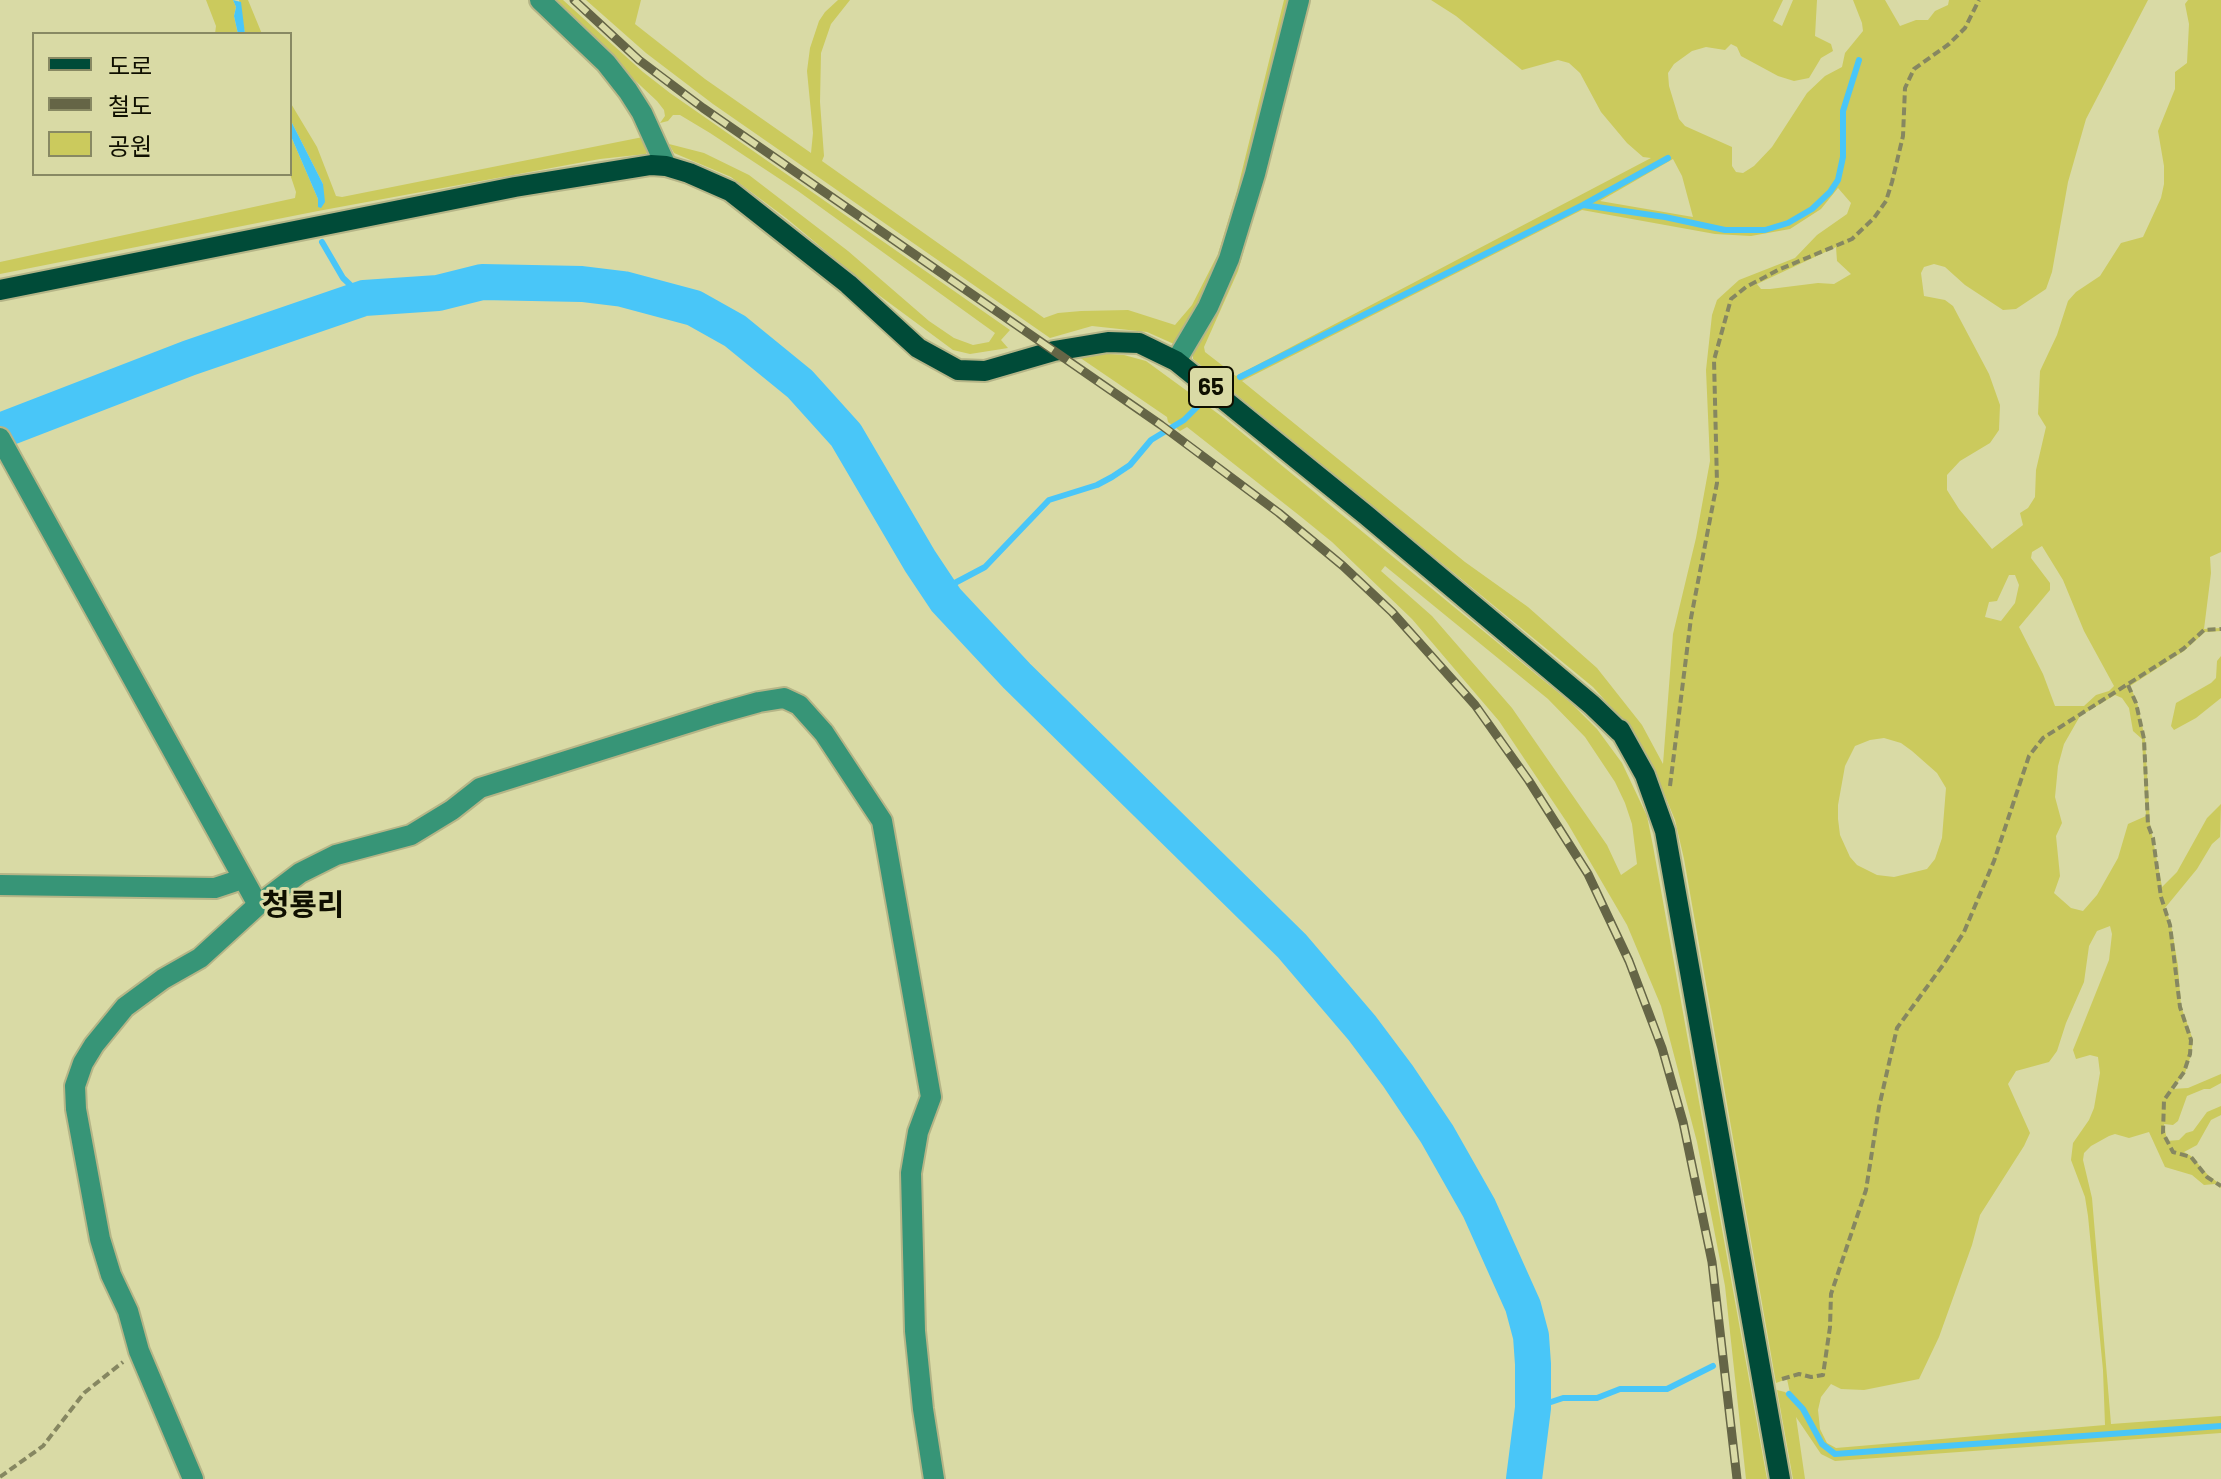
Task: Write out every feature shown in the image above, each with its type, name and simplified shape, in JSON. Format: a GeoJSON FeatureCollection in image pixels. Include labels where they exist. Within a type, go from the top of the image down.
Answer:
{"type":"FeatureCollection","features":[{"type":"Feature","properties":{"kind":"main road","name":"65"},"geometry":{"type":"LineString","coordinates":[[0,290],[515,187],[651,165],[666,166],[730,191],[848,284],[918,348],[958,370],[985,371],[1054,351],[1108,342],[1139,343],[1176,361],[1366,515],[1592,705],[1620,730],[1645,775],[1665,831],[1780,1479]]}},
{"type":"Feature","properties":{"kind":"street"},"geometry":{"type":"LineString","coordinates":[[540,0],[606,63],[628,91],[642,113],[666,166]]}},
{"type":"Feature","properties":{"kind":"street"},"geometry":{"type":"LineString","coordinates":[[1176,361],[1208,307],[1229,259],[1255,174],[1299,0]]}},
{"type":"Feature","properties":{"kind":"street"},"geometry":{"type":"LineString","coordinates":[[0,438],[258,905]]}},
{"type":"Feature","properties":{"kind":"street"},"geometry":{"type":"LineString","coordinates":[[193,1479],[111,1275],[100,1239],[76,1109],[75,1086],[83,1063],[125,1007],[163,979],[200,958],[258,905],[300,873],[336,855],[411,835],[452,810],[480,788],[759,702],[784,698],[799,705],[824,733],[882,821],[931,1097],[918,1132],[911,1173],[915,1331],[934,1479]]}},
{"type":"Feature","properties":{"kind":"street"},"geometry":{"type":"LineString","coordinates":[[0,885],[215,888],[242,879]]}},
{"type":"Feature","properties":{"kind":"path"},"geometry":{"type":"LineString","coordinates":[[1665,831],[1691,618],[1717,483],[1714,360],[1731,299],[1778,270],[1852,239],[1874,218],[1886,201],[1892,182],[1903,136],[1905,88],[1914,69],[1949,44],[1965,28],[1979,0]]}},
{"type":"Feature","properties":{"kind":"path"},"geometry":{"type":"LineString","coordinates":[[1765,1385],[1792,1375],[1823,1375],[1831,1294],[1866,1190],[1879,1107],[1897,1028],[1964,932],[1994,861],[2029,756],[2043,738],[2183,649],[2204,630],[2221,629]]}},
{"type":"Feature","properties":{"kind":"path"},"geometry":{"type":"LineString","coordinates":[[2128,685],[2136,703],[2144,739],[2148,825],[2153,838],[2161,897],[2170,925],[2180,1007],[2191,1040],[2184,1072],[2164,1100],[2163,1133],[2173,1152],[2191,1157],[2207,1177],[2221,1186]]}},
{"type":"Feature","properties":{"kind":"path"},"geometry":{"type":"LineString","coordinates":[[0,1477],[43,1446],[84,1393],[139,1351]]}},
{"type":"Feature","properties":{"kind":"green space"},"geometry":{"type":"Polygon","coordinates":[[[206,0],[233,0],[238,32],[215,32],[206,0]]]}},
{"type":"Feature","properties":{"kind":"green space"},"geometry":{"type":"Polygon","coordinates":[[[239,0],[248,0],[261,32],[245,32],[239,0]]]}},
{"type":"Feature","properties":{"kind":"green space"},"geometry":{"type":"Polygon","coordinates":[[[549,0],[563,0],[670,93],[1010,330],[1001,340],[1008,348],[970,354],[953,350],[731,177],[674,153],[669,144],[704,153],[749,175],[954,338],[973,345],[989,342],[995,333],[798,191],[710,133],[680,115],[673,115],[668,121],[660,123],[665,116],[657,101],[549,0]]]}},
{"type":"Feature","properties":{"kind":"green space"},"geometry":{"type":"Polygon","coordinates":[[[586,0],[641,0],[635,24],[705,79],[811,153],[813,133],[807,71],[810,48],[825,12],[838,0],[850,0],[831,24],[821,53],[822,161],[1044,318],[1058,313],[1128,310],[1175,325],[1192,305],[1218,254],[1237,191],[1284,0],[1292,0],[1232,235],[1184,334],[1174,344],[1147,332],[1092,326],[1050,338],[713,104],[646,53],[586,0]]]}},
{"type":"Feature","properties":{"kind":"green space"},"geometry":{"type":"Polygon","coordinates":[[[1431,0],[1783,0],[1773,21],[1782,26],[1793,0],[1817,0],[1815,36],[1831,44],[1833,51],[1821,58],[1809,78],[1794,81],[1778,76],[1741,56],[1737,47],[1731,44],[1725,50],[1706,47],[1692,51],[1674,64],[1668,73],[1679,119],[1685,126],[1732,147],[1732,166],[1736,172],[1743,173],[1772,147],[1807,93],[1825,76],[1842,67],[1845,53],[1863,31],[1853,0],[1885,0],[1900,26],[1916,20],[1928,20],[1935,11],[1948,5],[1949,0],[2148,0],[2086,119],[2068,182],[2052,272],[2046,289],[2016,309],[2003,310],[1965,285],[1945,267],[1934,264],[1924,267],[1921,273],[1924,296],[1945,300],[1953,306],[1989,374],[2000,405],[1999,430],[1990,443],[1960,461],[1947,475],[1947,490],[1992,549],[2023,525],[2020,513],[2028,508],[2035,497],[2036,470],[2046,427],[2038,414],[2040,371],[2057,335],[2068,301],[2100,276],[2121,243],[2143,237],[2161,198],[2164,166],[2158,131],[2175,89],[2175,72],[2187,63],[2189,24],[2185,4],[2188,0],[2221,0],[2221,552],[2210,557],[2204,629],[2221,628],[2221,631],[2205,632],[2184,651],[2130,686],[2145,739],[2150,824],[2162,887],[2177,872],[2207,818],[2221,804],[2220,837],[2165,908],[2178,966],[2181,1006],[2193,1040],[2185,1073],[2172,1089],[2188,1088],[2221,1074],[2221,1083],[2187,1096],[2178,1121],[2173,1125],[2164,1124],[2167,1141],[2179,1140],[2193,1131],[2207,1112],[2221,1106],[2221,1115],[2211,1120],[2197,1145],[2184,1152],[2221,1188],[2215,1184],[2204,1185],[2192,1175],[2165,1167],[2149,1132],[2129,1138],[2115,1134],[2109,1136],[2091,1146],[2084,1153],[2083,1160],[2092,1198],[2111,1424],[2221,1416],[2221,1424],[1835,1452],[1823,1444],[1804,1408],[1790,1393],[1787,1379],[1776,1383],[1684,859],[1675,820],[1652,764],[1628,726],[1593,687],[1193,359],[1193,349],[1263,183],[1238,271],[1204,347],[1205,352],[1236,376],[1651,158],[1643,157],[1627,143],[1601,112],[1580,73],[1569,63],[1558,60],[1522,70],[1456,16],[1431,0]],[[1673,159],[1600,201],[1693,217],[1682,176],[1673,159]],[[1838,188],[1821,209],[1790,229],[1751,236],[1715,234],[1582,210],[1242,381],[1465,562],[1528,607],[1597,668],[1642,725],[1663,764],[1673,634],[1696,538],[1710,461],[1706,370],[1712,315],[1717,300],[1739,280],[1795,258],[1817,235],[1847,214],[1851,203],[1838,188]],[[1836,247],[1757,284],[1761,289],[1834,284],[1851,274],[1837,261],[1836,247]],[[2042,546],[2032,552],[2031,558],[2050,583],[2050,590],[2019,627],[2055,706],[2084,706],[2096,695],[2114,686],[2084,631],[2063,580],[2042,546]],[[2009,575],[1997,601],[1989,602],[1985,617],[2001,621],[2015,603],[2019,585],[2015,575],[2009,575]],[[2115,695],[2080,716],[2064,744],[2055,797],[2062,823],[2056,836],[2060,876],[2054,893],[2071,908],[2083,911],[2097,895],[2118,858],[2128,824],[2146,816],[2142,739],[2133,731],[2129,708],[2122,698],[2115,695]],[[1884,738],[1855,746],[1845,766],[1838,805],[1840,835],[1850,857],[1857,865],[1877,875],[1894,877],[1927,869],[1935,859],[1942,838],[1946,788],[1937,773],[1901,743],[1884,738]],[[2110,926],[2097,931],[2089,946],[2084,982],[2057,1051],[2049,1062],[2016,1071],[2008,1084],[2030,1133],[1980,1215],[1939,1337],[1919,1379],[1864,1390],[1841,1389],[1831,1384],[1821,1397],[1818,1410],[1820,1429],[1827,1443],[1836,1448],[2105,1425],[2103,1370],[2088,1216],[2085,1197],[2071,1160],[2073,1143],[2094,1108],[2100,1073],[2098,1057],[2090,1055],[2076,1059],[2073,1050],[2109,960],[2110,926]]]}},
{"type":"Feature","properties":{"kind":"green space"},"geometry":{"type":"Polygon","coordinates":[[[292,105],[317,147],[336,196],[342,197],[648,136],[649,150],[646,154],[600,159],[318,211],[0,274],[0,262],[295,198],[291,176],[292,139],[318,199],[318,207],[323,184],[292,123],[292,105]]]}},
{"type":"Feature","properties":{"kind":"green space"},"geometry":{"type":"Polygon","coordinates":[[[1094,353],[1124,355],[1146,361],[1224,418],[1571,703],[1597,729],[1622,763],[1647,816],[1767,1479],[1746,1479],[1725,1286],[1697,1142],[1661,1006],[1627,925],[1568,824],[1499,721],[1412,619],[1332,542],[1187,427],[1180,431],[1168,422],[1167,417],[1079,357],[1094,353]],[[1385,566],[1381,571],[1432,616],[1512,708],[1607,845],[1621,875],[1637,864],[1632,824],[1625,803],[1585,737],[1548,699],[1385,566]]]}},
{"type":"Feature","properties":{"kind":"green space"},"geometry":{"type":"Polygon","coordinates":[[[2221,656],[2221,698],[2196,718],[2174,730],[2171,726],[2176,703],[2216,678],[2217,661],[2221,656]]]}},
{"type":"Feature","properties":{"kind":"green space"},"geometry":{"type":"Polygon","coordinates":[[[1777,1390],[1785,1392],[1798,1405],[1820,1445],[1835,1455],[2221,1428],[2221,1433],[1835,1461],[1821,1454],[1796,1417],[1805,1479],[1793,1479],[1777,1390]]]}},
{"type":"Feature","properties":{"kind":"water"},"geometry":{"type":"Polygon","coordinates":[[[233,0],[241,2],[245,32],[238,32],[234,16],[236,7],[233,0]]]}},
{"type":"Feature","properties":{"kind":"water"},"geometry":{"type":"Polygon","coordinates":[[[292,123],[323,184],[325,202],[321,208],[318,207],[318,199],[292,139],[292,123]]]}},
{"type":"Feature","properties":{"kind":"waterway"},"geometry":{"type":"LineString","coordinates":[[1583,205],[1725,230],[1765,230],[1788,223],[1812,209],[1838,180],[1843,157],[1843,111],[1859,60]]}},
{"type":"Feature","properties":{"kind":"waterway"},"geometry":{"type":"LineString","coordinates":[[1240,377],[1583,205],[1668,158]]}},
{"type":"Feature","properties":{"kind":"waterway"},"geometry":{"type":"LineString","coordinates":[[322,242],[343,278],[364,298]]}},
{"type":"Feature","properties":{"kind":"waterway"},"geometry":{"type":"LineString","coordinates":[[0,431],[189,358],[364,298],[438,293],[482,282],[582,284],[623,289],[694,308],[735,331],[800,384],[846,435],[946,600],[1017,676],[1292,946],[1362,1028],[1398,1076],[1437,1134],[1479,1208],[1523,1306],[1531,1336],[1533,1364],[1533,1408],[1524,1479]]}},
{"type":"Feature","properties":{"kind":"waterway"},"geometry":{"type":"LineString","coordinates":[[946,600],[951,585],[985,567],[1049,500],[1112,477],[1130,465],[1151,440],[1184,420],[1200,404]]}},
{"type":"Feature","properties":{"kind":"waterway"},"geometry":{"type":"LineString","coordinates":[[1533,1408],[1563,1398],[1597,1398],[1620,1389],[1667,1389],[1713,1366]]}},
{"type":"Feature","properties":{"kind":"waterway"},"geometry":{"type":"LineString","coordinates":[[1789,1394],[1803,1409],[1822,1444],[1835,1454],[2221,1426]]}},
{"type":"Feature","properties":{"kind":"railway"},"geometry":{"type":"LineString","coordinates":[[574,0],[639,60],[703,108],[1161,425],[1279,513],[1392,612],[1475,705],[1529,781],[1588,874],[1629,961],[1662,1048],[1683,1122],[1712,1262],[1737,1479]]}},
{"type":"Feature","properties":{"kind":"district","name":"청룡리"},"geometry":{"type":"Point","coordinates":[303,905]}}]}
